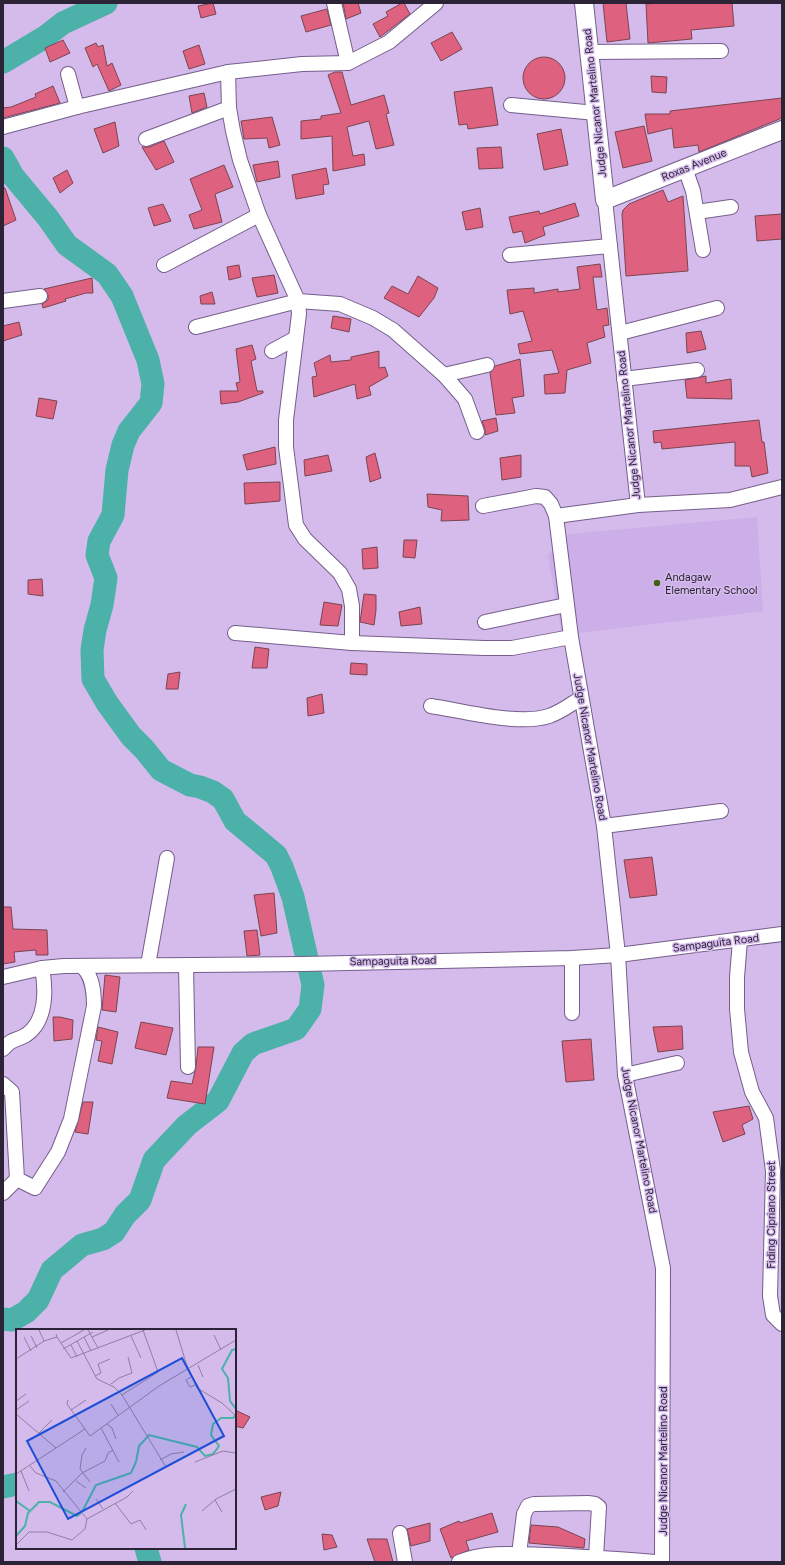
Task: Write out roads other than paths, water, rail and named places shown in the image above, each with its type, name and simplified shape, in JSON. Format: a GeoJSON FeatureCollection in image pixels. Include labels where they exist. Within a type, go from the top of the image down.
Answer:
{"type":"FeatureCollection","features":[{"type":"Feature","properties":{"kind":"main road","name":"Judge Nicanor Martelino Road"},"geometry":{"type":"LineString","coordinates":[[584,3],[588,52],[606,200]]}},
{"type":"Feature","properties":{"kind":"main road","name":"Roxas Avenue"},"geometry":{"type":"LineString","coordinates":[[606,200],[782,130]]}},
{"type":"Feature","properties":{"kind":"street"},"geometry":{"type":"LineString","coordinates":[[334,3],[348,63]]}},
{"type":"Feature","properties":{"kind":"street"},"geometry":{"type":"LineString","coordinates":[[3,127],[77,107],[228,72],[302,64],[348,63],[389,42],[436,3]]}},
{"type":"Feature","properties":{"kind":"street"},"geometry":{"type":"LineString","coordinates":[[588,52],[721,51]]}},
{"type":"Feature","properties":{"kind":"street"},"geometry":{"type":"LineString","coordinates":[[228,72],[229,108],[240,160],[259,215],[298,301],[299,314],[286,420],[286,447],[296,525],[305,539],[340,573],[349,589],[352,606],[352,642]]}},
{"type":"Feature","properties":{"kind":"street"},"geometry":{"type":"LineString","coordinates":[[68,74],[77,107]]}},
{"type":"Feature","properties":{"kind":"street"},"geometry":{"type":"LineString","coordinates":[[511,105],[596,113]]}},
{"type":"Feature","properties":{"kind":"street"},"geometry":{"type":"LineString","coordinates":[[146,139],[229,108]]}},
{"type":"Feature","properties":{"kind":"street"},"geometry":{"type":"LineString","coordinates":[[686,168],[693,191],[703,250]]}},
{"type":"Feature","properties":{"kind":"street","name":"Judge Nicanor Martelino Road"},"geometry":{"type":"LineString","coordinates":[[606,200],[638,505],[556,516],[571,638],[604,826],[618,955],[626,1075],[663,1268],[662,1562]]}},
{"type":"Feature","properties":{"kind":"street"},"geometry":{"type":"LineString","coordinates":[[697,212],[731,207]]}},
{"type":"Feature","properties":{"kind":"street"},"geometry":{"type":"LineString","coordinates":[[164,265],[259,215]]}},
{"type":"Feature","properties":{"kind":"street"},"geometry":{"type":"LineString","coordinates":[[510,255],[610,246]]}},
{"type":"Feature","properties":{"kind":"street"},"geometry":{"type":"LineString","coordinates":[[3,301],[40,296]]}},
{"type":"Feature","properties":{"kind":"street"},"geometry":{"type":"LineString","coordinates":[[196,327],[298,301],[340,304],[373,318],[393,330],[444,376],[465,399],[477,432]]}},
{"type":"Feature","properties":{"kind":"street"},"geometry":{"type":"LineString","coordinates":[[620,333],[717,308]]}},
{"type":"Feature","properties":{"kind":"street"},"geometry":{"type":"LineString","coordinates":[[272,351],[296,338]]}},
{"type":"Feature","properties":{"kind":"street"},"geometry":{"type":"LineString","coordinates":[[444,376],[487,365]]}},
{"type":"Feature","properties":{"kind":"street"},"geometry":{"type":"LineString","coordinates":[[624,379],[697,370]]}},
{"type":"Feature","properties":{"kind":"street"},"geometry":{"type":"LineString","coordinates":[[638,505],[730,500],[782,487]]}},
{"type":"Feature","properties":{"kind":"street"},"geometry":{"type":"LineString","coordinates":[[483,506],[536,496],[545,497],[551,504],[556,516]]}},
{"type":"Feature","properties":{"kind":"street"},"geometry":{"type":"LineString","coordinates":[[485,622],[566,605]]}},
{"type":"Feature","properties":{"kind":"street"},"geometry":{"type":"LineString","coordinates":[[235,633],[352,642],[512,648],[571,638]]}},
{"type":"Feature","properties":{"kind":"street"},"geometry":{"type":"LineString","coordinates":[[431,706],[491,716],[529,719],[549,716],[581,698]]}},
{"type":"Feature","properties":{"kind":"street"},"geometry":{"type":"LineString","coordinates":[[604,826],[721,811]]}},
{"type":"Feature","properties":{"kind":"street"},"geometry":{"type":"LineString","coordinates":[[148,965],[167,858]]}},
{"type":"Feature","properties":{"kind":"street","name":"Sampaguita Road"},"geometry":{"type":"LineString","coordinates":[[3,977],[42,968],[81,966],[572,958],[618,955],[782,934]]}},
{"type":"Feature","properties":{"kind":"street","name":"Fiding Cipriano Street"},"geometry":{"type":"LineString","coordinates":[[740,940],[737,977],[737,1008],[740,1052],[752,1092],[766,1118],[773,1171],[770,1296],[773,1315],[782,1324]]}},
{"type":"Feature","properties":{"kind":"street"},"geometry":{"type":"LineString","coordinates":[[572,958],[572,1013]]}},
{"type":"Feature","properties":{"kind":"street"},"geometry":{"type":"LineString","coordinates":[[186,965],[188,1067]]}},
{"type":"Feature","properties":{"kind":"street"},"geometry":{"type":"LineString","coordinates":[[17,1179],[35,1188],[58,1152],[71,1119],[94,1006],[94,995],[87,970],[81,966]]}},
{"type":"Feature","properties":{"kind":"street"},"geometry":{"type":"LineString","coordinates":[[3,1049],[10,1041],[26,1035],[38,1022],[44,1002],[45,989],[42,968]]}},
{"type":"Feature","properties":{"kind":"street"},"geometry":{"type":"LineString","coordinates":[[626,1075],[677,1062]]}},
{"type":"Feature","properties":{"kind":"street"},"geometry":{"type":"LineString","coordinates":[[3,1084],[12,1092],[17,1179],[3,1193]]}},
{"type":"Feature","properties":{"kind":"street"},"geometry":{"type":"LineString","coordinates":[[519,1554],[524,1514],[528,1506],[534,1504],[588,1503],[595,1504],[599,1507],[596,1557]]}},
{"type":"Feature","properties":{"kind":"street"},"geometry":{"type":"LineString","coordinates":[[400,1533],[406,1562]]}},
{"type":"Feature","properties":{"kind":"street"},"geometry":{"type":"LineString","coordinates":[[459,1562],[519,1554],[596,1557],[655,1562]]}},
{"type":"Feature","properties":{"kind":"waterway"},"geometry":{"type":"LineString","coordinates":[[3,62],[45,37],[63,23],[106,3]]}},
{"type":"Feature","properties":{"kind":"waterway"},"geometry":{"type":"LineString","coordinates":[[3,158],[13,176],[48,218],[67,245],[107,274],[122,296],[148,360],[153,384],[151,403],[129,431],[123,445],[117,470],[113,515],[99,541],[97,555],[106,578],[102,605],[95,630],[92,650],[93,679],[107,703],[131,736],[161,770],[190,785],[213,792],[223,799],[235,821],[276,855],[293,897],[313,985],[310,1009],[296,1029],[253,1044],[243,1053],[218,1101],[187,1125],[154,1160],[140,1200],[125,1215],[114,1232],[103,1239],[82,1245],[52,1270],[38,1300],[26,1312],[12,1320],[3,1319]]}},
{"type":"Feature","properties":{"kind":"waterway"},"geometry":{"type":"LineString","coordinates":[[3,1487],[16,1484]]}},
{"type":"Feature","properties":{"kind":"waterway"},"geometry":{"type":"LineString","coordinates":[[146,1549],[150,1562]]}},
{"type":"Feature","properties":{"kind":"place","name":"Andagaw Elementary School"},"geometry":{"type":"Point","coordinates":[657,583]}}]}
